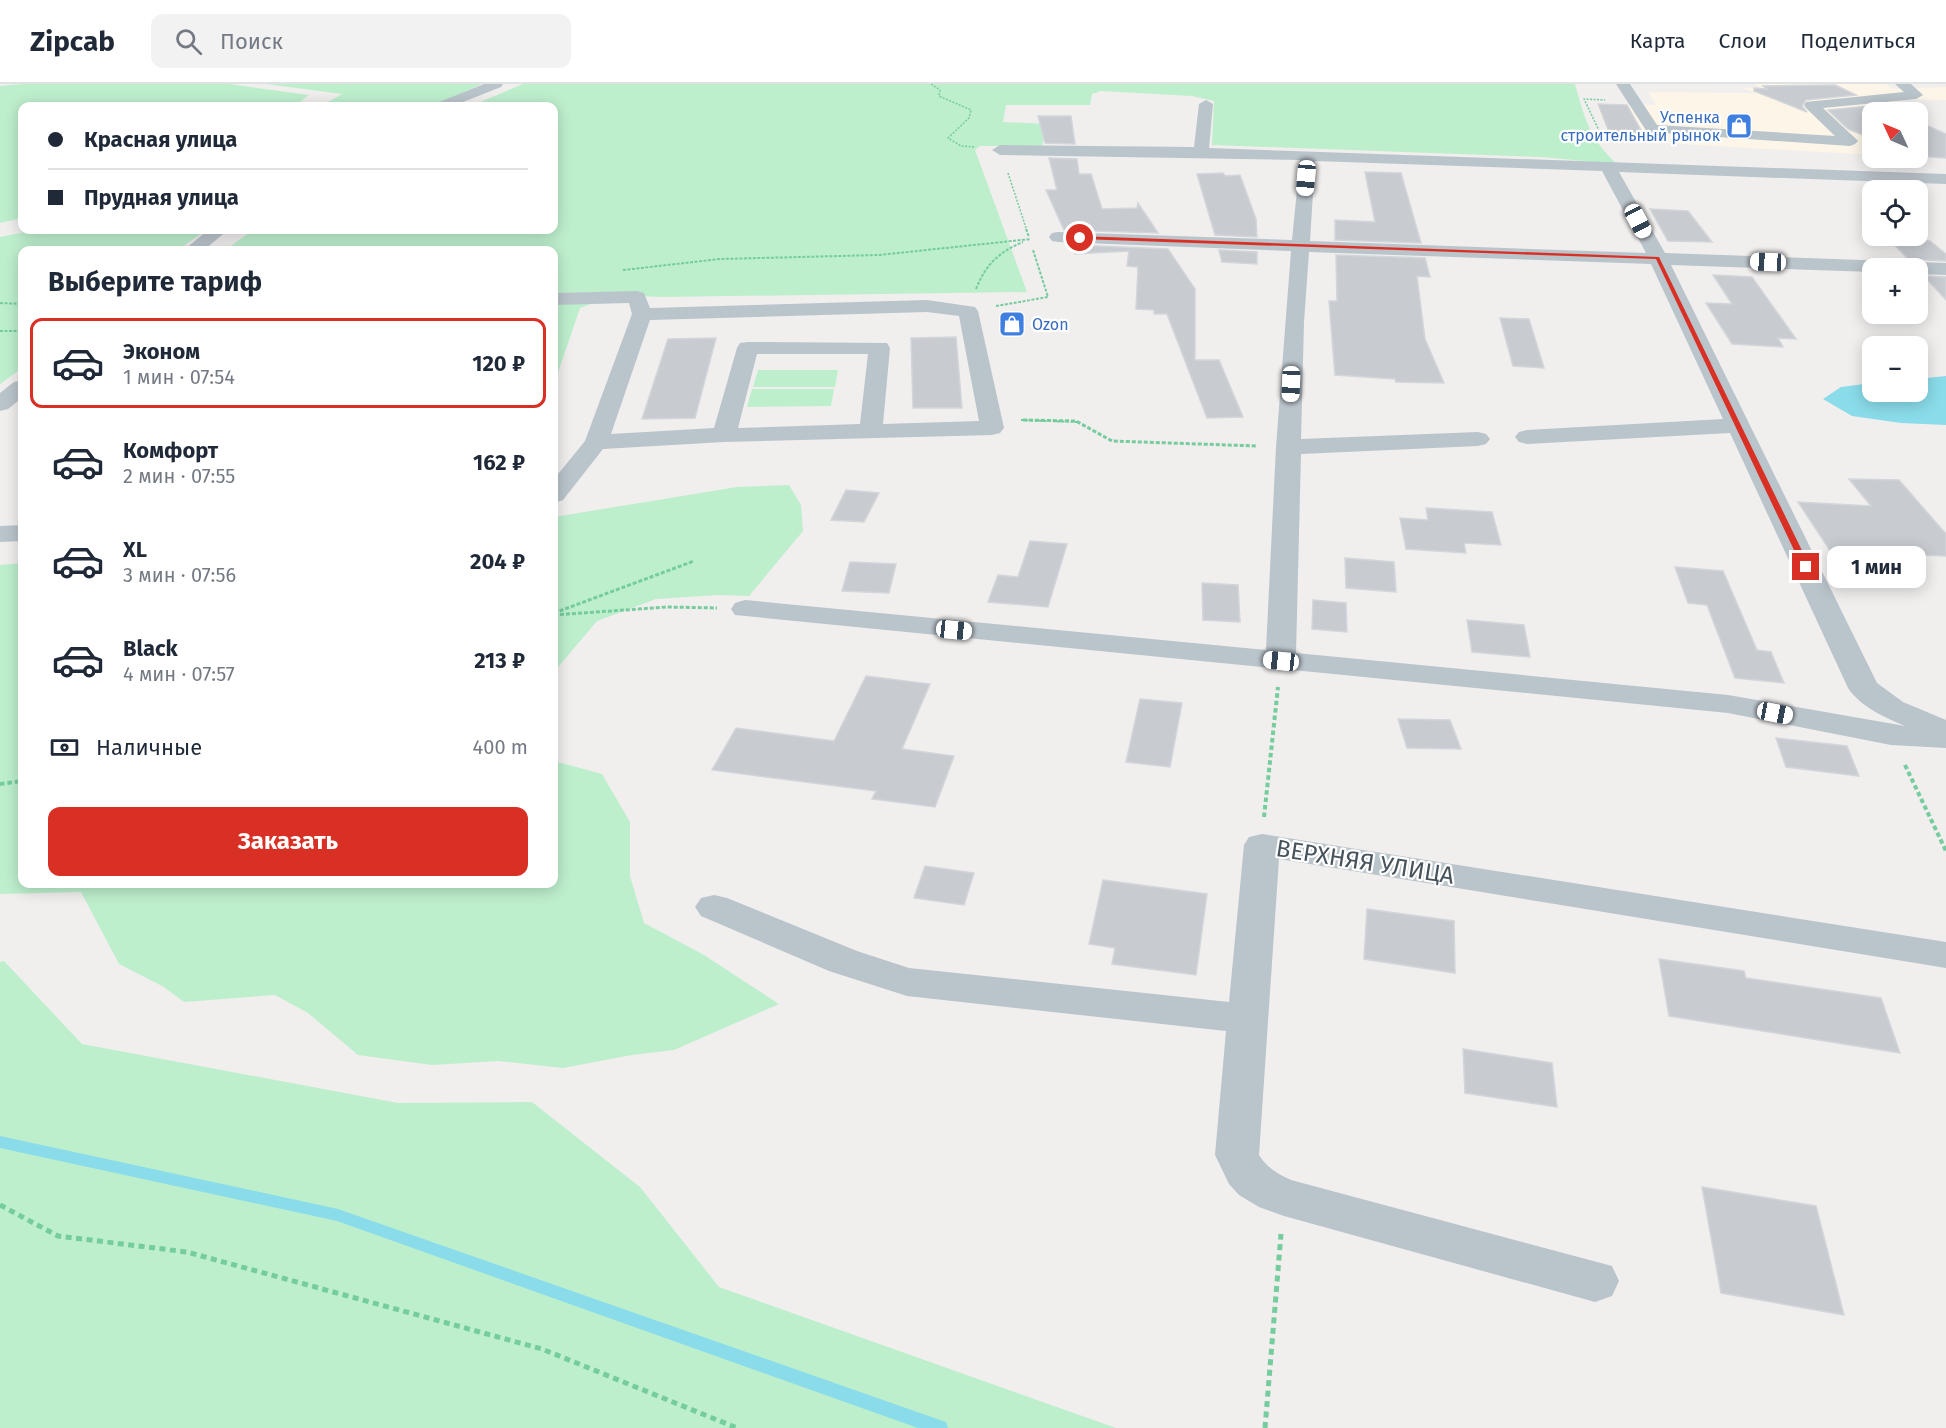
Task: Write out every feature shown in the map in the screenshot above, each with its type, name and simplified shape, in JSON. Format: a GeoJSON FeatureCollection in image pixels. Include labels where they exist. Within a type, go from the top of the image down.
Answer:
{"type":"FeatureCollection","features":[{"type":"Feature","properties":{"kind":"street"},"geometry":{"type":"LineString","coordinates":[[452,102],[496,84]]}},
{"type":"Feature","properties":{"kind":"street"},"geometry":{"type":"LineString","coordinates":[[1623,84],[1652,129],[1850,141],[1811,105],[1916,95],[1902,84]]}},
{"type":"Feature","properties":{"kind":"street"},"geometry":{"type":"LineString","coordinates":[[1201,152],[1206,104]]}},
{"type":"Feature","properties":{"kind":"street"},"geometry":{"type":"LineString","coordinates":[[1638,107],[1664,114]]}},
{"type":"Feature","properties":{"kind":"street"},"geometry":{"type":"LineString","coordinates":[[1744,119],[1761,136]]}},
{"type":"Feature","properties":{"kind":"street"},"geometry":{"type":"LineString","coordinates":[[1000,150],[1201,152],[1641,168],[1921,179],[1942,186]]}},
{"type":"Feature","properties":{"kind":"street"},"geometry":{"type":"LineString","coordinates":[[1281,661],[1288,447],[1300,245],[1308,156]]}},
{"type":"Feature","properties":{"kind":"street"},"geometry":{"type":"LineString","coordinates":[[1608,167],[1658,258],[1864,688],[1892,710],[1946,731]]}},
{"type":"Feature","properties":{"kind":"street"},"geometry":{"type":"LineString","coordinates":[[198,246],[214,234]]}},
{"type":"Feature","properties":{"kind":"street"},"geometry":{"type":"LineString","coordinates":[[1058,237],[1946,269]]}},
{"type":"Feature","properties":{"kind":"street"},"geometry":{"type":"LineString","coordinates":[[558,299],[640,305],[927,306],[968,311],[992,428],[724,435],[596,442]]}},
{"type":"Feature","properties":{"kind":"street"},"geometry":{"type":"LineString","coordinates":[[558,490],[596,442],[640,305]]}},
{"type":"Feature","properties":{"kind":"street"},"geometry":{"type":"LineString","coordinates":[[724,435],[748,348],[879,348],[871,432]]}},
{"type":"Feature","properties":{"kind":"street"},"geometry":{"type":"LineString","coordinates":[[0,404],[18,390]]}},
{"type":"Feature","properties":{"kind":"street"},"geometry":{"type":"LineString","coordinates":[[1527,437],[1738,425]]}},
{"type":"Feature","properties":{"kind":"street"},"geometry":{"type":"LineString","coordinates":[[1288,447],[1478,439]]}},
{"type":"Feature","properties":{"kind":"street"},"geometry":{"type":"LineString","coordinates":[[0,534],[18,533]]}},
{"type":"Feature","properties":{"kind":"street"},"geometry":{"type":"LineString","coordinates":[[745,609],[1728,704],[1891,735],[1946,738]]}},
{"type":"Feature","properties":{"kind":"street","name":"ВЕРХНЯЯ УЛИЦА"},"geometry":{"type":"LineString","coordinates":[[1595,1281],[1284,1197],[1265,1190],[1246,1175],[1237,1155],[1262,845],[1946,956]]}},
{"type":"Feature","properties":{"kind":"street"},"geometry":{"type":"LineString","coordinates":[[714,907],[843,961],[907,982],[1248,1019]]}},
{"type":"Feature","properties":{"kind":"path"},"geometry":{"type":"LineString","coordinates":[[931,84],[940,90],[939,96],[971,110],[969,118],[948,138],[961,146],[1000,150],[1030,239]]}},
{"type":"Feature","properties":{"kind":"path"},"geometry":{"type":"LineString","coordinates":[[1638,107],[1584,99],[1602,141],[1637,143],[1641,168]]}},
{"type":"Feature","properties":{"kind":"path"},"geometry":{"type":"LineString","coordinates":[[613,271],[720,259],[879,255],[1058,237]]}},
{"type":"Feature","properties":{"kind":"path"},"geometry":{"type":"LineString","coordinates":[[968,311],[981,277],[998,252],[1030,239]]}},
{"type":"Feature","properties":{"kind":"path"},"geometry":{"type":"LineString","coordinates":[[968,311],[1048,297],[1033,249]]}},
{"type":"Feature","properties":{"kind":"path"},"geometry":{"type":"LineString","coordinates":[[0,303],[18,304]]}},
{"type":"Feature","properties":{"kind":"path"},"geometry":{"type":"LineString","coordinates":[[0,331],[18,331]]}},
{"type":"Feature","properties":{"kind":"path"},"geometry":{"type":"LineString","coordinates":[[992,428],[1026,419],[1076,421],[1112,441],[1288,447]]}},
{"type":"Feature","properties":{"kind":"path"},"geometry":{"type":"LineString","coordinates":[[558,612],[694,561]]}},
{"type":"Feature","properties":{"kind":"path"},"geometry":{"type":"LineString","coordinates":[[558,614],[667,607],[745,609]]}},
{"type":"Feature","properties":{"kind":"path"},"geometry":{"type":"LineString","coordinates":[[1262,845],[1281,661]]}},
{"type":"Feature","properties":{"kind":"path"},"geometry":{"type":"LineString","coordinates":[[1891,735],[1946,850]]}},
{"type":"Feature","properties":{"kind":"path"},"geometry":{"type":"LineString","coordinates":[[0,783],[18,781]]}},
{"type":"Feature","properties":{"kind":"path"},"geometry":{"type":"LineString","coordinates":[[1265,1428],[1284,1197]]}},
{"type":"Feature","properties":{"kind":"path"},"geometry":{"type":"LineString","coordinates":[[0,1205],[58,1236],[187,1252],[542,1349],[737,1428]]}},
{"type":"Feature","properties":{"kind":"shaded area","name":"Успенка строительный рынок"},"geometry":{"type":"Polygon","coordinates":[[[1755,84],[1885,84],[1894,89],[1946,87],[1946,100],[1900,99],[1903,102],[1862,102],[1862,154],[1610,140],[1596,103],[1656,105],[1648,92],[1755,93],[1743,88],[1761,88],[1755,84]]]}},
{"type":"Feature","properties":{"kind":"green space"},"geometry":{"type":"Polygon","coordinates":[[[229,84],[309,95],[300,102],[18,102],[18,219],[0,223],[0,86],[229,84]]]}},
{"type":"Feature","properties":{"kind":"green space"},"geometry":{"type":"Polygon","coordinates":[[[266,84],[482,84],[442,102],[328,102],[342,94],[266,84]]]}},
{"type":"Feature","properties":{"kind":"green space"},"geometry":{"type":"Polygon","coordinates":[[[523,84],[1575,84],[1589,127],[1600,145],[1617,164],[1541,157],[1212,145],[1214,101],[1192,96],[1101,91],[1092,94],[1090,105],[1006,105],[1003,122],[1047,124],[1042,146],[980,146],[975,150],[1027,292],[662,297],[614,295],[580,308],[558,372],[558,246],[231,246],[247,234],[558,234],[558,102],[480,102],[523,84]]]}},
{"type":"Feature","properties":{"kind":"green space"},"geometry":{"type":"Polygon","coordinates":[[[18,234],[200,234],[184,246],[18,246],[18,371],[0,384],[0,237],[18,234]]]}},
{"type":"Feature","properties":{"kind":"green space"},"geometry":{"type":"Polygon","coordinates":[[[758,370],[838,370],[835,387],[753,387],[758,370]]]}},
{"type":"Feature","properties":{"kind":"green space"},"geometry":{"type":"Polygon","coordinates":[[[752,389],[834,389],[831,406],[747,407],[752,389]]]}},
{"type":"Feature","properties":{"kind":"green space"},"geometry":{"type":"Polygon","coordinates":[[[789,485],[801,505],[803,531],[749,596],[718,595],[656,599],[597,621],[558,667],[558,516],[737,487],[789,485]]]}},
{"type":"Feature","properties":{"kind":"green space"},"geometry":{"type":"Polygon","coordinates":[[[18,563],[18,888],[558,888],[558,762],[602,774],[630,822],[630,876],[644,923],[704,955],[779,1004],[674,1050],[563,1068],[498,1061],[432,1065],[358,1055],[308,1013],[275,995],[184,1002],[164,987],[119,964],[81,892],[0,894],[0,565],[18,563]]]}},
{"type":"Feature","properties":{"kind":"green space"},"geometry":{"type":"Polygon","coordinates":[[[4,961],[82,1044],[398,1103],[532,1102],[640,1187],[719,1287],[1116,1428],[0,1428],[0,962],[4,961]]]}},
{"type":"Feature","properties":{"kind":"water"},"geometry":{"type":"Polygon","coordinates":[[[1946,376],[1946,425],[1901,423],[1852,416],[1823,399],[1841,387],[1862,384],[1862,402],[1928,402],[1928,378],[1946,376]]]}},
{"type":"Feature","properties":{"kind":"building"},"geometry":{"type":"Polygon","coordinates":[[[1835,85],[1856,95],[1806,100],[1802,106],[1807,112],[1754,91],[1754,88],[1767,89],[1763,86],[1835,85]]]}},
{"type":"Feature","properties":{"kind":"building"},"geometry":{"type":"Polygon","coordinates":[[[1598,104],[1627,105],[1647,141],[1612,140],[1598,104]]]}},
{"type":"Feature","properties":{"kind":"building"},"geometry":{"type":"Polygon","coordinates":[[[1862,107],[1862,134],[1848,129],[1828,110],[1862,107]]]}},
{"type":"Feature","properties":{"kind":"building"},"geometry":{"type":"Polygon","coordinates":[[[1038,116],[1071,116],[1075,144],[1045,143],[1038,116]]]}},
{"type":"Feature","properties":{"kind":"building"},"geometry":{"type":"Polygon","coordinates":[[[1928,126],[1946,134],[1946,158],[1928,157],[1928,126]]]}},
{"type":"Feature","properties":{"kind":"building"},"geometry":{"type":"Polygon","coordinates":[[[1049,158],[1077,159],[1079,174],[1091,174],[1102,209],[1137,208],[1138,203],[1158,233],[1064,230],[1046,190],[1057,190],[1049,158]]]}},
{"type":"Feature","properties":{"kind":"building"},"geometry":{"type":"Polygon","coordinates":[[[1365,172],[1401,173],[1421,243],[1335,240],[1335,220],[1375,222],[1365,172]]]}},
{"type":"Feature","properties":{"kind":"building"},"geometry":{"type":"Polygon","coordinates":[[[1223,173],[1225,176],[1240,175],[1256,219],[1257,237],[1215,235],[1197,174],[1223,173]]]}},
{"type":"Feature","properties":{"kind":"building"},"geometry":{"type":"Polygon","coordinates":[[[1650,209],[1688,211],[1712,242],[1668,241],[1650,209]]]}},
{"type":"Feature","properties":{"kind":"building"},"geometry":{"type":"Polygon","coordinates":[[[1928,241],[1930,241],[1946,254],[1946,261],[1907,258],[1896,246],[1928,246],[1928,241]]]}},
{"type":"Feature","properties":{"kind":"building"},"geometry":{"type":"Polygon","coordinates":[[[1071,245],[1168,249],[1195,289],[1195,360],[1219,360],[1243,417],[1207,418],[1167,314],[1154,314],[1154,310],[1136,309],[1138,267],[1127,266],[1129,251],[1075,254],[1071,245]]]}},
{"type":"Feature","properties":{"kind":"building"},"geometry":{"type":"Polygon","coordinates":[[[1219,250],[1257,252],[1257,264],[1222,262],[1219,250]]]}},
{"type":"Feature","properties":{"kind":"building"},"geometry":{"type":"Polygon","coordinates":[[[1336,255],[1425,258],[1430,277],[1417,276],[1425,339],[1444,383],[1396,382],[1395,379],[1335,375],[1329,301],[1337,301],[1336,255]]]}},
{"type":"Feature","properties":{"kind":"building"},"geometry":{"type":"Polygon","coordinates":[[[1713,275],[1752,277],[1796,339],[1778,338],[1783,347],[1732,344],[1706,303],[1732,304],[1713,275]]]}},
{"type":"Feature","properties":{"kind":"building"},"geometry":{"type":"Polygon","coordinates":[[[1928,276],[1946,277],[1946,300],[1928,280],[1928,276]]]}},
{"type":"Feature","properties":{"kind":"building"},"geometry":{"type":"Polygon","coordinates":[[[1500,318],[1529,319],[1544,368],[1513,366],[1500,318]]]}},
{"type":"Feature","properties":{"kind":"building"},"geometry":{"type":"Polygon","coordinates":[[[956,337],[962,408],[913,408],[911,338],[956,337]]]}},
{"type":"Feature","properties":{"kind":"building"},"geometry":{"type":"Polygon","coordinates":[[[716,338],[695,418],[642,419],[668,339],[716,338]]]}},
{"type":"Feature","properties":{"kind":"building"},"geometry":{"type":"Polygon","coordinates":[[[1849,479],[1899,480],[1946,534],[1946,556],[1867,553],[1883,576],[1846,575],[1798,502],[1871,506],[1849,479]]]}},
{"type":"Feature","properties":{"kind":"building"},"geometry":{"type":"Polygon","coordinates":[[[846,490],[879,493],[864,522],[831,520],[846,490]]]}},
{"type":"Feature","properties":{"kind":"building"},"geometry":{"type":"Polygon","coordinates":[[[1426,508],[1492,512],[1501,545],[1464,543],[1466,553],[1406,549],[1400,518],[1428,520],[1426,508]]]}},
{"type":"Feature","properties":{"kind":"building"},"geometry":{"type":"Polygon","coordinates":[[[1030,541],[1067,544],[1048,607],[988,602],[998,575],[1018,577],[1030,541]]]}},
{"type":"Feature","properties":{"kind":"building"},"geometry":{"type":"Polygon","coordinates":[[[1345,558],[1394,562],[1396,592],[1346,588],[1345,558]]]}},
{"type":"Feature","properties":{"kind":"building"},"geometry":{"type":"Polygon","coordinates":[[[850,562],[896,564],[889,593],[842,591],[850,562]]]}},
{"type":"Feature","properties":{"kind":"building"},"geometry":{"type":"Polygon","coordinates":[[[1675,567],[1723,571],[1757,650],[1771,652],[1784,683],[1735,678],[1707,605],[1688,603],[1675,567]]]}},
{"type":"Feature","properties":{"kind":"building"},"geometry":{"type":"Polygon","coordinates":[[[1202,583],[1238,585],[1240,622],[1203,620],[1202,583]]]}},
{"type":"Feature","properties":{"kind":"building"},"geometry":{"type":"Polygon","coordinates":[[[1313,600],[1346,603],[1347,632],[1312,629],[1313,600]]]}},
{"type":"Feature","properties":{"kind":"building"},"geometry":{"type":"Polygon","coordinates":[[[1467,620],[1524,625],[1530,657],[1472,652],[1467,620]]]}},
{"type":"Feature","properties":{"kind":"building"},"geometry":{"type":"Polygon","coordinates":[[[866,676],[930,684],[902,749],[954,756],[935,807],[872,799],[876,791],[712,770],[736,728],[834,741],[866,676]]]}},
{"type":"Feature","properties":{"kind":"building"},"geometry":{"type":"Polygon","coordinates":[[[1140,699],[1182,703],[1170,767],[1126,762],[1140,699]]]}},
{"type":"Feature","properties":{"kind":"building"},"geometry":{"type":"Polygon","coordinates":[[[1398,719],[1450,720],[1461,749],[1407,748],[1398,719]]]}},
{"type":"Feature","properties":{"kind":"building"},"geometry":{"type":"Polygon","coordinates":[[[1776,738],[1847,746],[1859,776],[1786,767],[1776,738]]]}},
{"type":"Feature","properties":{"kind":"building"},"geometry":{"type":"Polygon","coordinates":[[[925,866],[974,873],[964,905],[914,898],[925,866]]]}},
{"type":"Feature","properties":{"kind":"building"},"geometry":{"type":"Polygon","coordinates":[[[1103,880],[1207,894],[1196,975],[1112,964],[1115,948],[1089,944],[1103,880]]]}},
{"type":"Feature","properties":{"kind":"building"},"geometry":{"type":"Polygon","coordinates":[[[1367,909],[1454,921],[1455,973],[1364,959],[1367,909]]]}},
{"type":"Feature","properties":{"kind":"building"},"geometry":{"type":"Polygon","coordinates":[[[1659,959],[1744,971],[1746,978],[1881,998],[1900,1053],[1669,1016],[1659,959]]]}},
{"type":"Feature","properties":{"kind":"building"},"geometry":{"type":"Polygon","coordinates":[[[1463,1049],[1552,1063],[1557,1107],[1465,1093],[1463,1049]]]}},
{"type":"Feature","properties":{"kind":"building"},"geometry":{"type":"Polygon","coordinates":[[[1702,1187],[1816,1206],[1844,1315],[1721,1293],[1702,1187]]]}},
{"type":"Feature","properties":{"kind":"waterway"},"geometry":{"type":"LineString","coordinates":[[0,1142],[338,1215],[940,1428]]}},
{"type":"Feature","properties":{"kind":"place","name":"Успенка строительный рынок"},"geometry":{"type":"Point","coordinates":[1739,126]}},
{"type":"Feature","properties":{"kind":"place","name":"Ozon"},"geometry":{"type":"Point","coordinates":[1012,324]}},
{"type":"Feature","properties":{"kind":"route"},"geometry":{"type":"LineString","coordinates":[[1080,238],[1658,258],[1806,567]]}}]}
